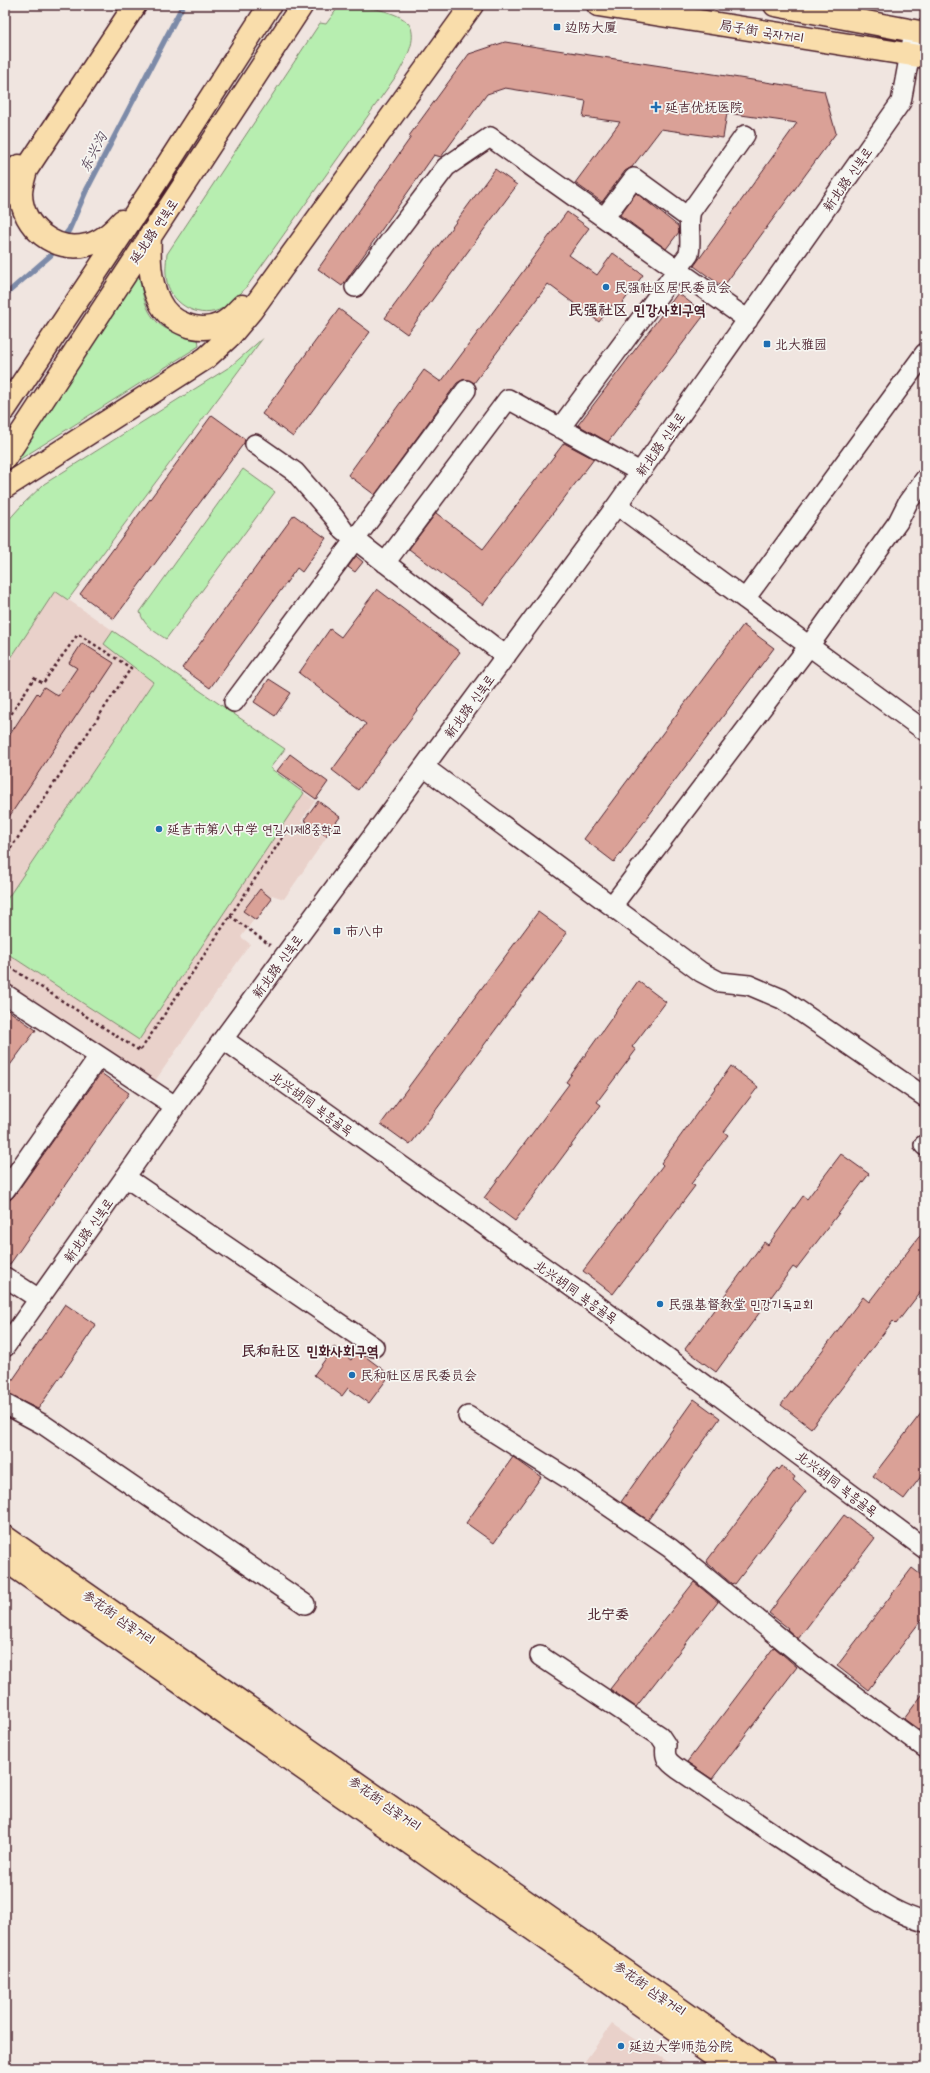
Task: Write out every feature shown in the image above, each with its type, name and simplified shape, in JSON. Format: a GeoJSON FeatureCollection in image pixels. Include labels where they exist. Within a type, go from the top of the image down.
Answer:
{"type":"FeatureCollection","features":[{"type":"Feature","properties":{"kind":"main road"},"geometry":{"type":"LineString","coordinates":[[5,196],[12,176],[24,157],[126,5]]}},
{"type":"Feature","properties":{"kind":"main road"},"geometry":{"type":"LineString","coordinates":[[135,5],[26,170],[21,194],[27,218],[36,230],[54,242],[69,246],[88,245],[116,228],[153,187]]}},
{"type":"Feature","properties":{"kind":"main road","name":"延北路 연북로"},"geometry":{"type":"LineString","coordinates":[[5,409],[153,187],[270,5]]}},
{"type":"Feature","properties":{"kind":"main road","name":"延北路 연북로"},"geometry":{"type":"LineString","coordinates":[[5,458],[150,234],[249,88],[302,5]]}},
{"type":"Feature","properties":{"kind":"main road"},"geometry":{"type":"LineString","coordinates":[[150,234],[149,267],[159,302],[167,313],[182,323],[195,328],[207,328],[225,322],[252,294],[463,5]]}},
{"type":"Feature","properties":{"kind":"main road"},"geometry":{"type":"LineString","coordinates":[[5,487],[206,358],[230,336],[251,311],[472,5]]}},
{"type":"Feature","properties":{"kind":"main road","name":"局子街 국자거리"},"geometry":{"type":"LineString","coordinates":[[598,5],[918,55]]}},
{"type":"Feature","properties":{"kind":"main road","name":"局子街 국자거리"},"geometry":{"type":"LineString","coordinates":[[775,5],[920,32]]}},
{"type":"Feature","properties":{"kind":"main road","name":"参花街 삼꽃거리"},"geometry":{"type":"LineString","coordinates":[[5,1537],[764,2068]]}},
{"type":"Feature","properties":{"kind":"main road","name":"参花街 삼꽃거리"},"geometry":{"type":"LineString","coordinates":[[5,1560],[731,2068]]}},
{"type":"Feature","properties":{"kind":"street","name":"新北路 신북로"},"geometry":{"type":"LineString","coordinates":[[5,1347],[223,1039],[617,505],[901,102],[918,55],[920,32]]}},
{"type":"Feature","properties":{"kind":"street"},"geometry":{"type":"LineString","coordinates":[[560,428],[690,254],[691,245],[689,218],[697,201],[745,135]]}},
{"type":"Feature","properties":{"kind":"street"},"geometry":{"type":"LineString","coordinates":[[355,287],[446,167],[490,137],[748,320]]}},
{"type":"Feature","properties":{"kind":"street"},"geometry":{"type":"LineString","coordinates":[[604,218],[634,178],[689,218]]}},
{"type":"Feature","properties":{"kind":"street"},"geometry":{"type":"LineString","coordinates":[[745,599],[925,353]]}},
{"type":"Feature","properties":{"kind":"street"},"geometry":{"type":"LineString","coordinates":[[234,702],[362,545],[466,390]]}},
{"type":"Feature","properties":{"kind":"street"},"geometry":{"type":"LineString","coordinates":[[385,563],[508,399],[640,472]]}},
{"type":"Feature","properties":{"kind":"street"},"geometry":{"type":"LineString","coordinates":[[255,444],[295,472],[334,517],[344,531],[506,656]]}},
{"type":"Feature","properties":{"kind":"street"},"geometry":{"type":"LineString","coordinates":[[612,906],[809,646],[898,522],[908,502],[925,479]]}},
{"type":"Feature","properties":{"kind":"street"},"geometry":{"type":"LineString","coordinates":[[617,505],[925,731]]}},
{"type":"Feature","properties":{"kind":"street"},"geometry":{"type":"LineString","coordinates":[[424,767],[701,972],[720,982],[749,985],[782,999],[925,1097]]}},
{"type":"Feature","properties":{"kind":"street"},"geometry":{"type":"LineString","coordinates":[[6,998],[99,1056],[175,1106]]}},
{"type":"Feature","properties":{"kind":"street","name":"北兴胡同 북흥골목"},"geometry":{"type":"LineString","coordinates":[[223,1039],[590,1300],[925,1549]]}},
{"type":"Feature","properties":{"kind":"street"},"geometry":{"type":"LineString","coordinates":[[5,1190],[99,1056]]}},
{"type":"Feature","properties":{"kind":"street"},"geometry":{"type":"LineString","coordinates":[[125,1177],[374,1347]]}},
{"type":"Feature","properties":{"kind":"street"},"geometry":{"type":"LineString","coordinates":[[5,1277],[39,1299]]}},
{"type":"Feature","properties":{"kind":"street"},"geometry":{"type":"LineString","coordinates":[[5,1404],[44,1424],[305,1604]]}},
{"type":"Feature","properties":{"kind":"street"},"geometry":{"type":"LineString","coordinates":[[468,1416],[566,1478],[670,1548],[812,1664],[925,1748]]}},
{"type":"Feature","properties":{"kind":"street"},"geometry":{"type":"LineString","coordinates":[[540,1656],[660,1736],[666,1745],[664,1756],[667,1761],[678,1769],[825,1868],[894,1910],[907,1917],[925,1922]]}},
{"type":"Feature","properties":{"kind":"path"},"geometry":{"type":"LineString","coordinates":[[5,724],[34,678],[43,683],[78,634],[131,668],[5,857]]}},
{"type":"Feature","properties":{"kind":"path"},"geometry":{"type":"LineString","coordinates":[[5,964],[140,1051],[289,828]]}},
{"type":"Feature","properties":{"kind":"path"},"geometry":{"type":"LineString","coordinates":[[230,916],[285,955]]}},
{"type":"Feature","properties":{"kind":"shaded area","name":"延吉市第八中学 연길시제8중학교"},"geometry":{"type":"Polygon","coordinates":[[[15,563],[285,749],[270,768],[315,801],[301,821],[326,838],[284,899],[272,895],[241,937],[250,944],[155,1081],[5,982],[5,577],[15,563]]]}},
{"type":"Feature","properties":{"kind":"shaded area","name":"延边大学师范分院"},"geometry":{"type":"Polygon","coordinates":[[[612,2024],[677,2068],[580,2068],[612,2024]]]}},
{"type":"Feature","properties":{"kind":"green space"},"geometry":{"type":"Polygon","coordinates":[[[340,5],[379,10],[400,17],[407,22],[411,28],[412,40],[404,62],[399,72],[248,285],[237,298],[223,308],[214,312],[197,312],[181,304],[170,290],[166,275],[167,254],[320,23],[326,24],[340,5]]]}},
{"type":"Feature","properties":{"kind":"green space"},"geometry":{"type":"Polygon","coordinates":[[[140,273],[143,296],[153,318],[165,328],[173,332],[198,337],[199,346],[14,463],[140,273]]]}},
{"type":"Feature","properties":{"kind":"green space"},"geometry":{"type":"Polygon","coordinates":[[[263,338],[68,600],[55,591],[5,667],[5,524],[44,484],[231,366],[263,338]]]}},
{"type":"Feature","properties":{"kind":"green space"},"geometry":{"type":"Polygon","coordinates":[[[243,469],[275,492],[166,639],[147,625],[140,612],[243,469]]]}},
{"type":"Feature","properties":{"kind":"green space"},"geometry":{"type":"Polygon","coordinates":[[[113,631],[285,749],[270,768],[304,793],[139,1040],[5,952],[5,902],[153,682],[104,644],[113,631]]]}},
{"type":"Feature","properties":{"kind":"building"},"geometry":{"type":"Polygon","coordinates":[[[505,42],[824,91],[836,133],[723,287],[694,266],[797,123],[727,113],[723,138],[661,129],[632,167],[625,171],[602,202],[575,183],[620,122],[583,117],[586,101],[505,88],[487,94],[441,157],[434,155],[342,286],[318,269],[411,137],[409,136],[469,54],[505,42]]]}},
{"type":"Feature","properties":{"kind":"building"},"geometry":{"type":"Polygon","coordinates":[[[495,169],[517,185],[407,334],[385,318],[495,169]]]}},
{"type":"Feature","properties":{"kind":"building"},"geometry":{"type":"Polygon","coordinates":[[[636,193],[678,226],[679,232],[666,249],[620,215],[636,193]]]}},
{"type":"Feature","properties":{"kind":"building"},"geometry":{"type":"Polygon","coordinates":[[[567,212],[589,228],[569,255],[597,275],[613,253],[643,275],[618,309],[612,305],[599,322],[548,284],[474,383],[465,379],[457,383],[375,495],[348,475],[424,370],[441,382],[567,212]]]}},
{"type":"Feature","properties":{"kind":"building"},"geometry":{"type":"Polygon","coordinates":[[[678,293],[705,314],[608,442],[578,425],[678,293]]]}},
{"type":"Feature","properties":{"kind":"building"},"geometry":{"type":"Polygon","coordinates":[[[339,309],[370,332],[293,437],[262,414],[339,309]]]}},
{"type":"Feature","properties":{"kind":"building"},"geometry":{"type":"Polygon","coordinates":[[[212,415],[245,439],[244,443],[114,619],[80,594],[212,415]]]}},
{"type":"Feature","properties":{"kind":"building"},"geometry":{"type":"Polygon","coordinates":[[[564,443],[594,459],[483,605],[409,549],[436,513],[483,549],[564,443]]]}},
{"type":"Feature","properties":{"kind":"building"},"geometry":{"type":"Polygon","coordinates":[[[294,515],[326,538],[302,572],[297,568],[210,688],[182,668],[294,515]]]}},
{"type":"Feature","properties":{"kind":"building"},"geometry":{"type":"Polygon","coordinates":[[[356,556],[363,562],[355,572],[348,567],[356,556]]]}},
{"type":"Feature","properties":{"kind":"building"},"geometry":{"type":"Polygon","coordinates":[[[377,589],[460,652],[358,790],[332,770],[366,724],[299,673],[330,629],[341,637],[377,589]]]}},
{"type":"Feature","properties":{"kind":"building"},"geometry":{"type":"Polygon","coordinates":[[[743,625],[774,648],[614,862],[584,839],[743,625]]]}},
{"type":"Feature","properties":{"kind":"building"},"geometry":{"type":"Polygon","coordinates":[[[82,643],[114,663],[94,693],[92,692],[5,823],[5,742],[37,693],[39,695],[44,687],[58,696],[77,668],[69,663],[82,643]]]}},
{"type":"Feature","properties":{"kind":"building"},"geometry":{"type":"Polygon","coordinates":[[[269,679],[291,693],[275,716],[254,702],[269,679]]]}},
{"type":"Feature","properties":{"kind":"building"},"geometry":{"type":"Polygon","coordinates":[[[290,754],[328,782],[316,799],[277,771],[290,754]]]}},
{"type":"Feature","properties":{"kind":"building"},"geometry":{"type":"Polygon","coordinates":[[[318,801],[340,817],[326,836],[304,820],[318,801]]]}},
{"type":"Feature","properties":{"kind":"building"},"geometry":{"type":"Polygon","coordinates":[[[260,889],[272,899],[256,920],[243,911],[260,889]]]}},
{"type":"Feature","properties":{"kind":"building"},"geometry":{"type":"Polygon","coordinates":[[[538,912],[567,933],[410,1145],[381,1124],[538,912]]]}},
{"type":"Feature","properties":{"kind":"building"},"geometry":{"type":"Polygon","coordinates":[[[638,981],[666,1002],[632,1047],[636,1050],[597,1102],[601,1105],[515,1221],[484,1198],[569,1084],[566,1082],[638,981]]]}},
{"type":"Feature","properties":{"kind":"building"},"geometry":{"type":"Polygon","coordinates":[[[5,1008],[36,1030],[5,1072],[5,1008]]]}},
{"type":"Feature","properties":{"kind":"building"},"geometry":{"type":"Polygon","coordinates":[[[731,1066],[758,1087],[724,1132],[728,1135],[691,1184],[695,1186],[613,1294],[583,1271],[663,1165],[661,1163],[731,1066]]]}},
{"type":"Feature","properties":{"kind":"building"},"geometry":{"type":"Polygon","coordinates":[[[101,1073],[129,1093],[8,1267],[5,1266],[5,1205],[14,1196],[101,1073]]]}},
{"type":"Feature","properties":{"kind":"building"},"geometry":{"type":"Polygon","coordinates":[[[841,1154],[869,1174],[796,1269],[793,1267],[716,1372],[685,1349],[764,1242],[768,1245],[803,1196],[807,1199],[841,1154]]]}},
{"type":"Feature","properties":{"kind":"building"},"geometry":{"type":"Polygon","coordinates":[[[925,1229],[925,1286],[896,1324],[893,1321],[811,1428],[781,1405],[863,1297],[869,1302],[925,1229]]]}},
{"type":"Feature","properties":{"kind":"building"},"geometry":{"type":"Polygon","coordinates":[[[65,1304],[96,1325],[38,1409],[5,1393],[5,1391],[65,1304]]]}},
{"type":"Feature","properties":{"kind":"building","name":"民和社区居民委员会"},"geometry":{"type":"Polygon","coordinates":[[[334,1347],[351,1360],[358,1351],[390,1375],[369,1403],[348,1388],[342,1396],[314,1375],[334,1347]]]}},
{"type":"Feature","properties":{"kind":"building"},"geometry":{"type":"Polygon","coordinates":[[[694,1399],[720,1418],[648,1520],[621,1502],[694,1399]]]}},
{"type":"Feature","properties":{"kind":"building"},"geometry":{"type":"Polygon","coordinates":[[[925,1408],[925,1471],[904,1499],[873,1476],[925,1408]]]}},
{"type":"Feature","properties":{"kind":"building"},"geometry":{"type":"Polygon","coordinates":[[[513,1457],[541,1477],[494,1543],[466,1523],[513,1457]]]}},
{"type":"Feature","properties":{"kind":"building"},"geometry":{"type":"Polygon","coordinates":[[[782,1466],[795,1477],[793,1480],[806,1491],[735,1584],[732,1584],[706,1562],[777,1468],[779,1470],[782,1466]]]}},
{"type":"Feature","properties":{"kind":"building"},"geometry":{"type":"Polygon","coordinates":[[[844,1515],[875,1538],[798,1639],[787,1629],[788,1628],[769,1613],[844,1515]]]}},
{"type":"Feature","properties":{"kind":"building"},"geometry":{"type":"Polygon","coordinates":[[[912,1568],[925,1578],[925,1615],[868,1690],[837,1666],[912,1568]]]}},
{"type":"Feature","properties":{"kind":"building"},"geometry":{"type":"Polygon","coordinates":[[[694,1582],[718,1602],[636,1707],[610,1689],[694,1582]]]}},
{"type":"Feature","properties":{"kind":"building"},"geometry":{"type":"Polygon","coordinates":[[[774,1647],[797,1667],[712,1779],[687,1762],[774,1647]]]}},
{"type":"Feature","properties":{"kind":"building"},"geometry":{"type":"Polygon","coordinates":[[[925,1691],[925,1734],[904,1719],[925,1691]]]}},
{"type":"Feature","properties":{"kind":"waterway","name":"东兴沟"},"geometry":{"type":"LineString","coordinates":[[62,239],[69,230],[86,191],[183,5]]}},
{"type":"Feature","properties":{"kind":"waterway","name":"东兴沟"},"geometry":{"type":"LineString","coordinates":[[5,295],[51,255],[56,248]]}},
{"type":"Feature","properties":{"kind":"place","name":"边防大厦"},"geometry":{"type":"Point","coordinates":[557,27]}},
{"type":"Feature","properties":{"kind":"place","name":"延吉优抚医院"},"geometry":{"type":"Point","coordinates":[656,107]}},
{"type":"Feature","properties":{"kind":"place","name":"民强社区居民委员会"},"geometry":{"type":"Point","coordinates":[606,287]}},
{"type":"Feature","properties":{"kind":"place","name":"北大雅园"},"geometry":{"type":"Point","coordinates":[767,344]}},
{"type":"Feature","properties":{"kind":"place","name":"延吉市第八中学 연길시제8중학교"},"geometry":{"type":"Point","coordinates":[159,829]}},
{"type":"Feature","properties":{"kind":"place","name":"市八中"},"geometry":{"type":"Point","coordinates":[337,931]}},
{"type":"Feature","properties":{"kind":"place","name":"民强基督教堂 민강기독교회"},"geometry":{"type":"Point","coordinates":[660,1304]}},
{"type":"Feature","properties":{"kind":"place","name":"民和社区居民委员会"},"geometry":{"type":"Point","coordinates":[352,1375]}},
{"type":"Feature","properties":{"kind":"place","name":"延边大学师范分院"},"geometry":{"type":"Point","coordinates":[621,2046]}},
{"type":"Feature","properties":{"kind":"district","name":"民强社区 민강사회구역"},"geometry":{"type":"Point","coordinates":[637,310]}},
{"type":"Feature","properties":{"kind":"district","name":"民和社区 민화사회구역"},"geometry":{"type":"Point","coordinates":[310,1351]}},
{"type":"Feature","properties":{"kind":"district","name":"北宁委"},"geometry":{"type":"Point","coordinates":[608,1614]}}]}
